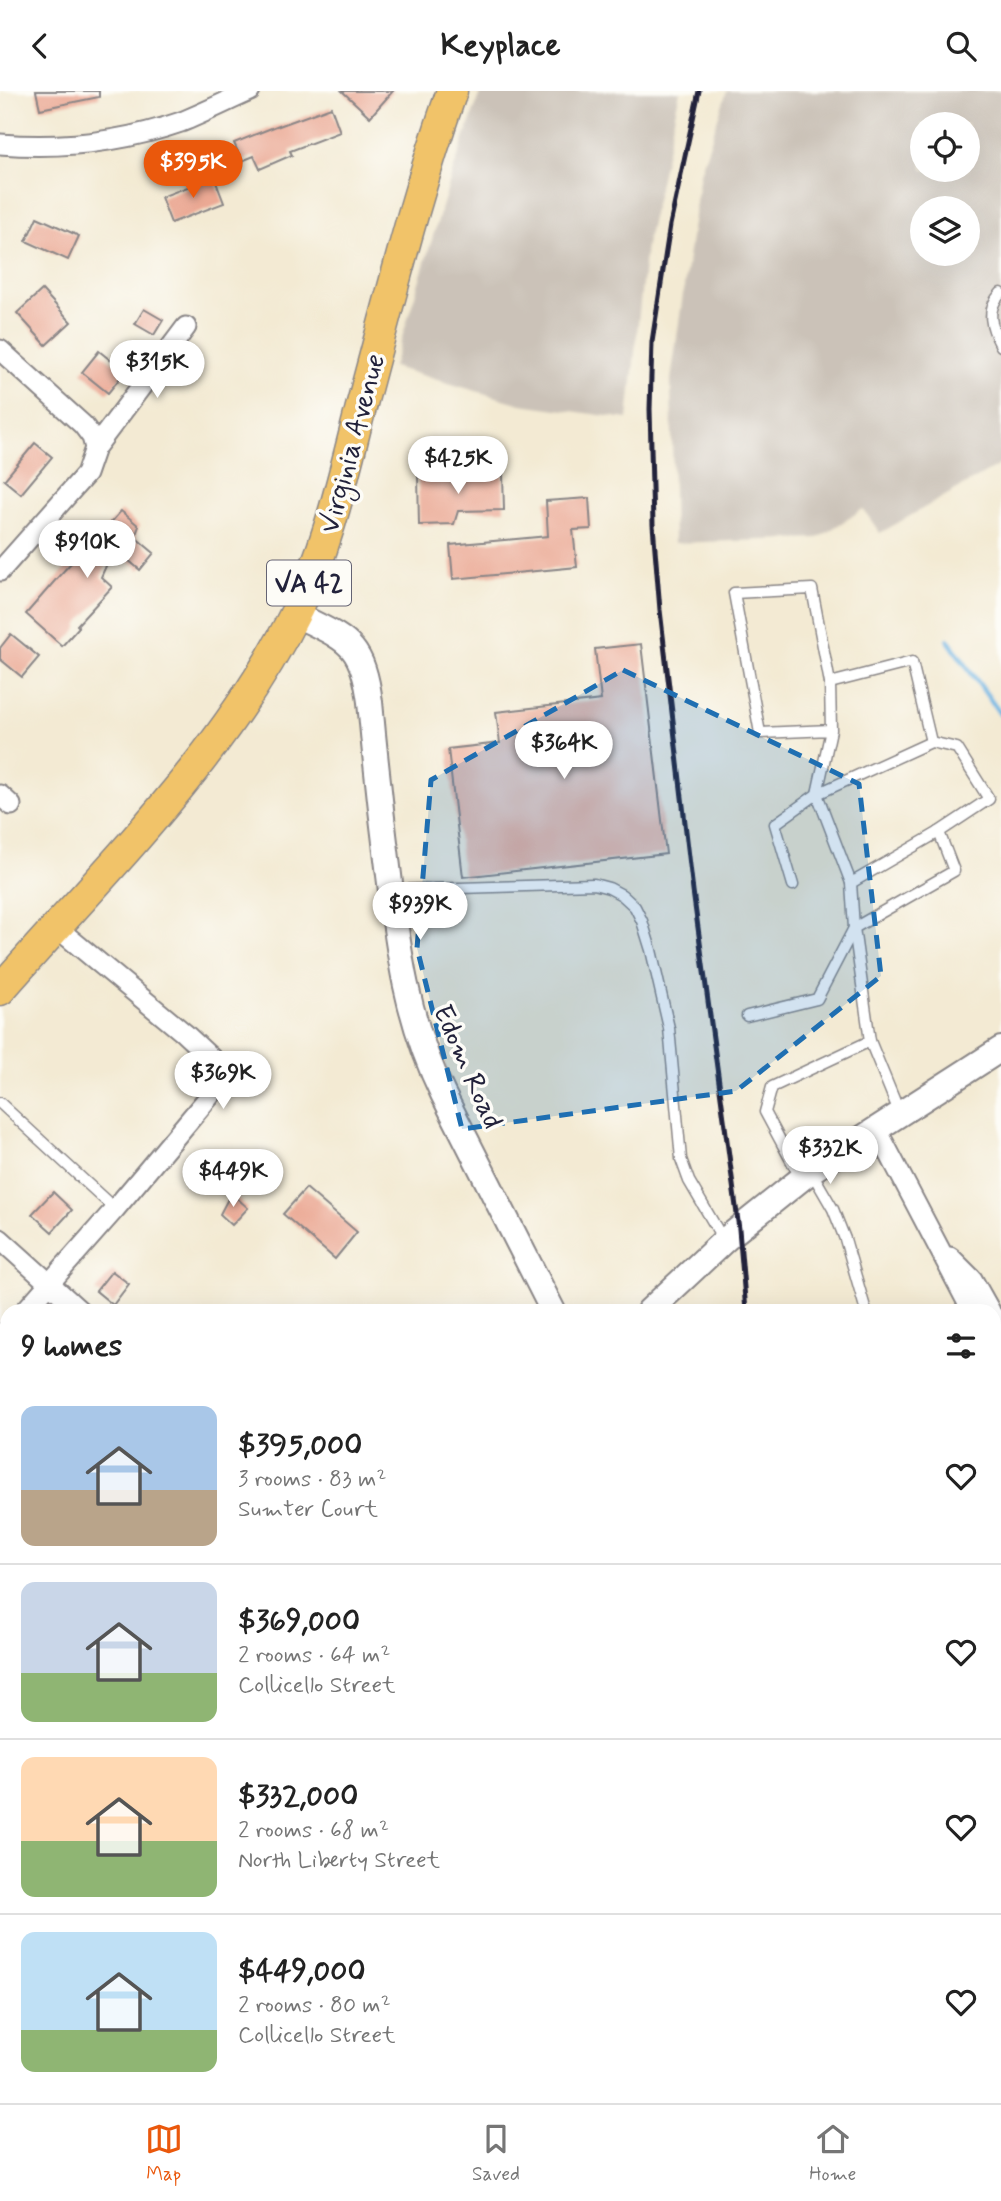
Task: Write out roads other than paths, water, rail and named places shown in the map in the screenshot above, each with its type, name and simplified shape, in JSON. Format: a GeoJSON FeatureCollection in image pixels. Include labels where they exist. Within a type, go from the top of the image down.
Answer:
{"type":"FeatureCollection","features":[{"type":"Feature","properties":{"kind":"main road","name":"Virginia Avenue"},"geometry":{"type":"LineString","coordinates":[[0,990],[151,821],[211,748],[253,690],[295,614],[315,568],[334,509],[397,270],[452,91]]}},
{"type":"Feature","properties":{"kind":"street"},"geometry":{"type":"LineString","coordinates":[[0,145],[68,145],[131,135],[184,121],[250,91]]}},
{"type":"Feature","properties":{"kind":"street"},"geometry":{"type":"LineString","coordinates":[[0,571],[86,474],[95,447],[186,327]]}},
{"type":"Feature","properties":{"kind":"street"},"geometry":{"type":"LineString","coordinates":[[0,350],[83,425],[92,437],[95,447]]}},
{"type":"Feature","properties":{"kind":"street","name":"Edom Road"},"geometry":{"type":"LineString","coordinates":[[295,614],[345,641],[356,652],[364,668],[403,978],[415,1025],[443,1094],[549,1304]]}},
{"type":"Feature","properties":{"kind":"street"},"geometry":{"type":"LineString","coordinates":[[31,1304],[213,1092],[219,1076],[212,1059],[184,1033],[56,927]]}},
{"type":"Feature","properties":{"kind":"street"},"geometry":{"type":"LineString","coordinates":[[656,1304],[724,1241],[806,1175],[1001,1049]]}},
{"type":"Feature","properties":{"kind":"street"},"geometry":{"type":"LineString","coordinates":[[877,1130],[968,1304]]}},
{"type":"Feature","properties":{"kind":"street"},"geometry":{"type":"LineString","coordinates":[[0,1239],[72,1304]]}},
{"type":"Feature","properties":{"kind":"street"},"geometry":{"type":"LineString","coordinates":[[939,1246],[972,1279],[986,1304]]}},
{"type":"Feature","properties":{"kind":"lane"},"geometry":{"type":"LineString","coordinates":[[1001,293],[993,304],[990,318],[1001,346]]}},
{"type":"Feature","properties":{"kind":"lane"},"geometry":{"type":"LineString","coordinates":[[831,730],[760,733],[734,593],[813,589],[830,683],[831,730],[817,794],[851,883],[854,928],[870,1041],[900,1115]]}},
{"type":"Feature","properties":{"kind":"lane"},"geometry":{"type":"LineString","coordinates":[[830,683],[912,662],[931,742]]}},
{"type":"Feature","properties":{"kind":"lane"},"geometry":{"type":"LineString","coordinates":[[793,885],[775,824],[817,794],[931,742],[957,748],[989,799],[939,832],[851,883]]}},
{"type":"Feature","properties":{"kind":"lane"},"geometry":{"type":"LineString","coordinates":[[747,1016],[817,999],[854,928],[954,871],[939,832]]}},
{"type":"Feature","properties":{"kind":"lane"},"geometry":{"type":"LineString","coordinates":[[391,890],[594,884],[617,891],[631,903],[642,921],[648,940],[669,1028],[681,1159],[689,1181],[724,1241]]}},
{"type":"Feature","properties":{"kind":"lane"},"geometry":{"type":"LineString","coordinates":[[864,1304],[851,1254],[833,1209],[806,1175],[765,1112],[772,1087],[870,1041]]}},
{"type":"Feature","properties":{"kind":"lane"},"geometry":{"type":"LineString","coordinates":[[0,1103],[115,1209]]}},
{"type":"Feature","properties":{"kind":"waterway"},"geometry":{"type":"LineString","coordinates":[[948,640],[1001,715]]}},
{"type":"Feature","properties":{"kind":"railway"},"geometry":{"type":"LineString","coordinates":[[699,91],[670,225],[652,342],[650,409],[653,525],[660,610],[693,891],[739,1229],[745,1304]]}}]}
